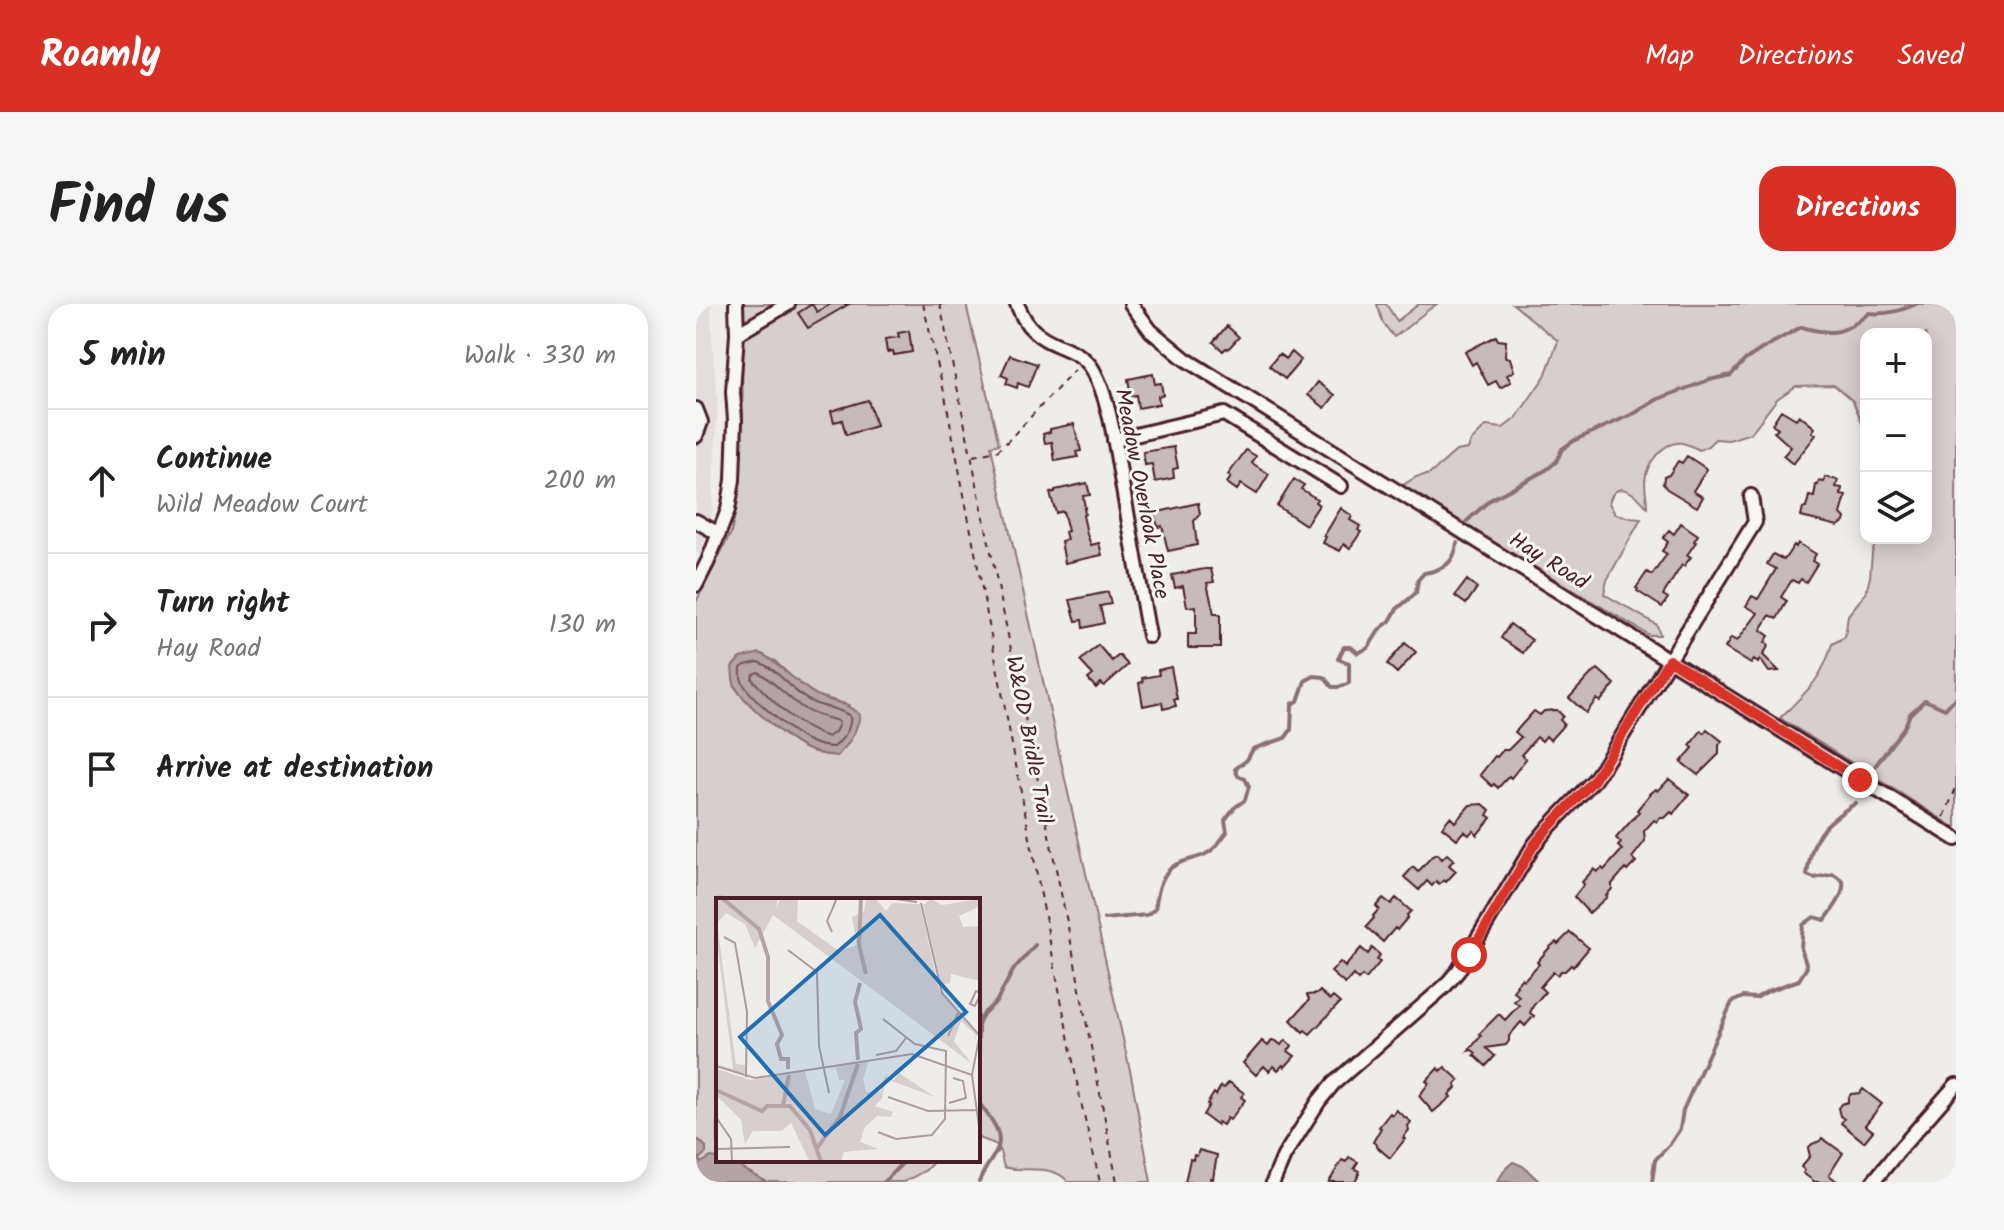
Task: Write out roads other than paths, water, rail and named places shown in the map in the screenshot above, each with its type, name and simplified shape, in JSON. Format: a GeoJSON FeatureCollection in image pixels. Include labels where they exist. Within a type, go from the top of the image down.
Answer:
{"type":"FeatureCollection","features":[{"type":"Feature","properties":{"kind":"street"},"geometry":{"type":"LineString","coordinates":[[696,585],[728,510],[733,480],[735,304]]}},
{"type":"Feature","properties":{"kind":"street"},"geometry":{"type":"LineString","coordinates":[[737,334],[788,304]]}},
{"type":"Feature","properties":{"kind":"street","name":"Meadow Overlook Place"},"geometry":{"type":"LineString","coordinates":[[1017,304],[1032,330],[1073,351],[1085,359],[1094,371],[1105,399],[1114,440],[1149,636]]}},
{"type":"Feature","properties":{"kind":"street","name":"Hay Road"},"geometry":{"type":"LineString","coordinates":[[1131,304],[1151,331],[1185,359],[1956,839]]}},
{"type":"Feature","properties":{"kind":"street"},"geometry":{"type":"LineString","coordinates":[[696,409],[701,422],[696,436]]}},
{"type":"Feature","properties":{"kind":"street"},"geometry":{"type":"LineString","coordinates":[[1114,440],[1224,414],[1341,486]]}},
{"type":"Feature","properties":{"kind":"street"},"geometry":{"type":"LineString","coordinates":[[1273,1182],[1284,1156],[1319,1101],[1333,1084],[1445,986],[1458,971],[1534,845],[1594,780],[1755,522],[1751,496]]}},
{"type":"Feature","properties":{"kind":"street"},"geometry":{"type":"LineString","coordinates":[[696,521],[719,534]]}},
{"type":"Feature","properties":{"kind":"street"},"geometry":{"type":"LineString","coordinates":[[1873,1182],[1956,1085]]}},
{"type":"Feature","properties":{"kind":"water"},"geometry":{"type":"Polygon","coordinates":[[[760,653],[807,689],[848,706],[860,715],[852,737],[837,756],[814,752],[799,745],[767,720],[739,692],[734,684],[732,667],[740,658],[760,653]]]}},
{"type":"Feature","properties":{"kind":"water"},"geometry":{"type":"Polygon","coordinates":[[[696,1140],[699,1140],[706,1147],[706,1153],[699,1159],[701,1163],[716,1158],[716,1162],[731,1162],[767,1182],[696,1182],[696,1140]]]}},
{"type":"Feature","properties":{"kind":"water"},"geometry":{"type":"Polygon","coordinates":[[[1513,1162],[1523,1166],[1540,1182],[1497,1182],[1513,1162]]]}},
{"type":"Feature","properties":{"kind":"waterway"},"geometry":{"type":"LineString","coordinates":[[1467,521],[1490,500],[1546,470],[1556,462],[1562,449],[1575,440],[1658,399],[1731,375],[1745,360],[1801,327],[1822,332],[1838,331],[1869,313],[1893,312],[1916,304]]}},
{"type":"Feature","properties":{"kind":"waterway"},"geometry":{"type":"LineString","coordinates":[[1104,919],[1147,915],[1155,909],[1160,884],[1171,868],[1204,855],[1217,845],[1227,832],[1225,820],[1245,800],[1249,786],[1235,769],[1247,760],[1253,749],[1285,738],[1291,730],[1292,704],[1298,701],[1305,681],[1314,676],[1324,677],[1332,687],[1349,683],[1349,663],[1338,659],[1344,647],[1351,647],[1358,653],[1368,648],[1397,609],[1416,593],[1418,580],[1424,573],[1437,570],[1451,560],[1457,543]]}},
{"type":"Feature","properties":{"kind":"waterway"},"geometry":{"type":"LineString","coordinates":[[1870,773],[1905,726],[1910,714],[1925,700],[1945,709],[1956,697]]}},
{"type":"Feature","properties":{"kind":"waterway"},"geometry":{"type":"LineString","coordinates":[[1652,1182],[1655,1160],[1680,1129],[1683,1110],[1732,1002],[1743,997],[1756,998],[1799,980],[1807,967],[1801,948],[1803,925],[1814,917],[1825,920],[1838,902],[1843,886],[1843,881],[1834,874],[1814,878],[1807,875],[1812,850],[1827,824],[1856,803]]}},
{"type":"Feature","properties":{"kind":"waterway"},"geometry":{"type":"LineString","coordinates":[[980,1020],[996,1002],[1014,969],[1035,945]]}},
{"type":"Feature","properties":{"kind":"waterway"},"geometry":{"type":"LineString","coordinates":[[979,1182],[995,1154],[999,1140],[995,1126],[980,1105]]}},
{"type":"Feature","properties":{"kind":"waterway"},"geometry":{"type":"LineString","coordinates":[[884,1182],[903,1162]]}}]}
